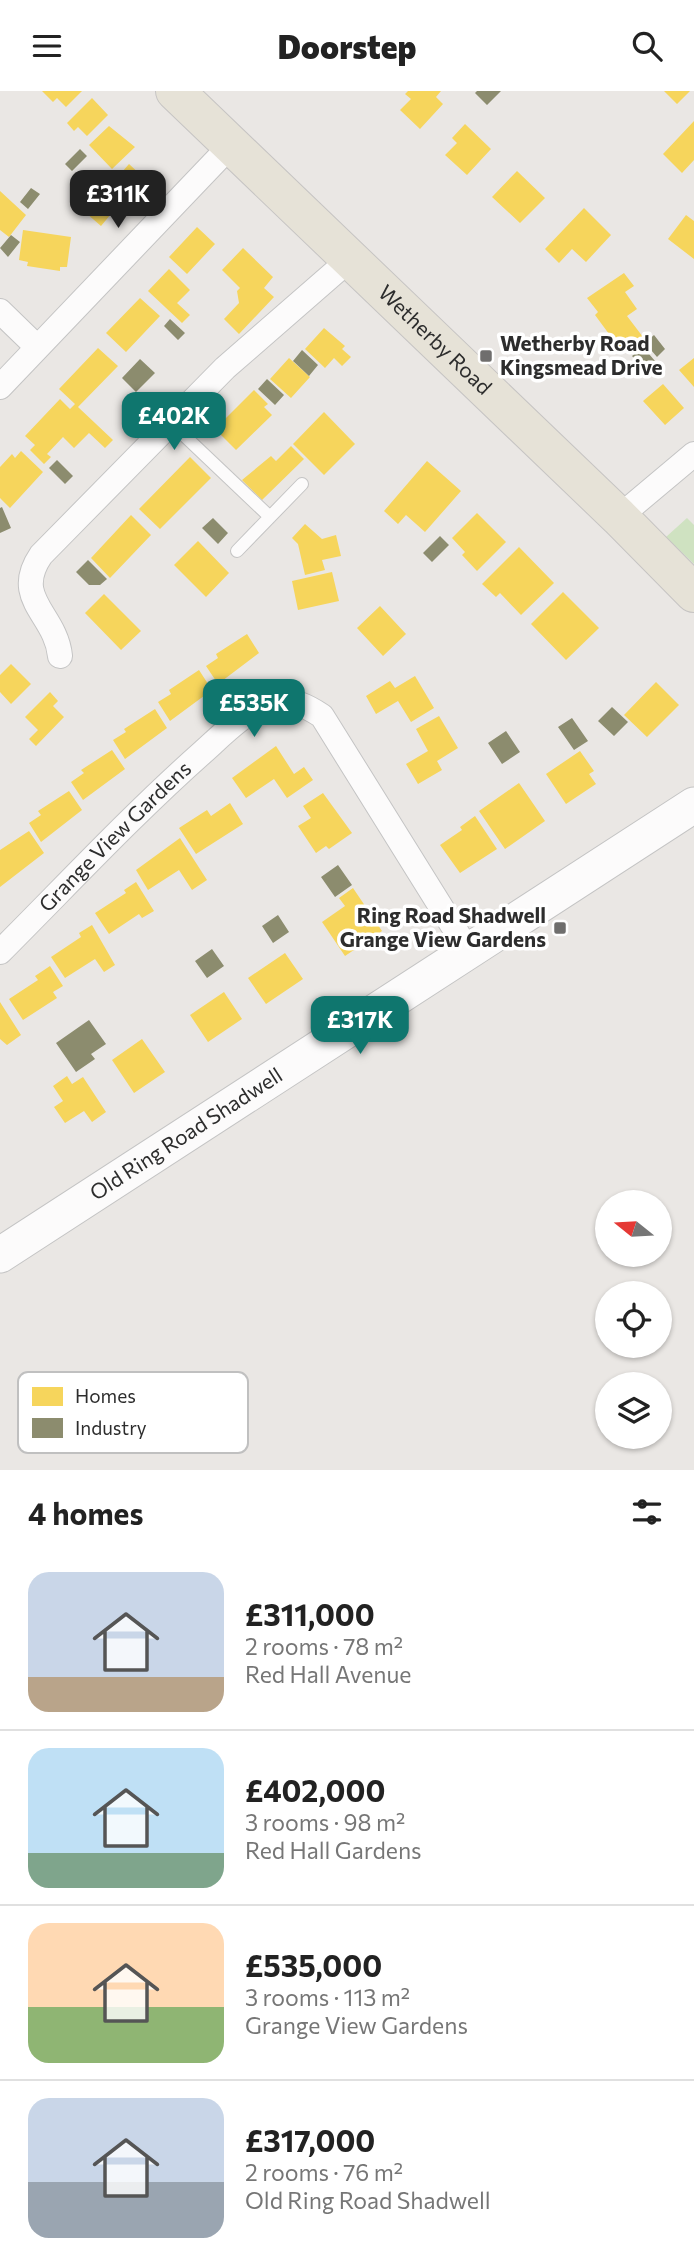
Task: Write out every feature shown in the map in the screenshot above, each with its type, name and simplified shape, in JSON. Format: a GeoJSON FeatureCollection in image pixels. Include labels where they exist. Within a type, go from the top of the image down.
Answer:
{"type":"FeatureCollection","features":[{"type":"Feature","properties":{"kind":"main road","name":"Wetherby Road"},"geometry":{"type":"LineString","coordinates":[[175,91],[620,517],[694,593]]}},
{"type":"Feature","properties":{"kind":"main road","name":"Old Ring Road Shadwell"},"geometry":{"type":"LineString","coordinates":[[0,1255],[692,807]]}},
{"type":"Feature","properties":{"kind":"street"},"geometry":{"type":"LineString","coordinates":[[0,387],[232,144]]}},
{"type":"Feature","properties":{"kind":"street"},"geometry":{"type":"LineString","coordinates":[[60,656],[58,640],[31,593],[29,579],[33,566],[225,368],[349,260]]}},
{"type":"Feature","properties":{"kind":"street"},"geometry":{"type":"LineString","coordinates":[[0,311],[37,347]]}},
{"type":"Feature","properties":{"kind":"street"},"geometry":{"type":"LineString","coordinates":[[620,517],[691,462]]}},
{"type":"Feature","properties":{"kind":"street","name":"Grange View Gardens"},"geometry":{"type":"LineString","coordinates":[[0,952],[155,795],[219,737],[255,710],[272,702],[289,701],[307,706],[322,716],[470,952]]}},
{"type":"Feature","properties":{"kind":"lane"},"geometry":{"type":"LineString","coordinates":[[172,422],[270,517]]}},
{"type":"Feature","properties":{"kind":"lane"},"geometry":{"type":"LineString","coordinates":[[237,551],[302,484]]}},
{"type":"Feature","properties":{"kind":"green space"},"geometry":{"type":"Polygon","coordinates":[[[687,518],[694,525],[694,564],[666,537],[687,518]]]}},
{"type":"Feature","properties":{"kind":"building: Homes"},"geometry":{"type":"Polygon","coordinates":[[[42,91],[82,91],[66,107],[57,98],[53,102],[42,91]]]}},
{"type":"Feature","properties":{"kind":"building: Homes"},"geometry":{"type":"Polygon","coordinates":[[[408,91],[441,91],[436,97],[443,104],[420,129],[400,110],[411,99],[405,94],[408,91]]]}},
{"type":"Feature","properties":{"kind":"building: Homes"},"geometry":{"type":"Polygon","coordinates":[[[664,91],[690,91],[677,104],[664,91]]]}},
{"type":"Feature","properties":{"kind":"building: Homes"},"geometry":{"type":"Polygon","coordinates":[[[92,98],[108,115],[87,136],[78,127],[74,131],[67,123],[92,98]]]}},
{"type":"Feature","properties":{"kind":"building: Homes"},"geometry":{"type":"Polygon","coordinates":[[[694,121],[694,160],[682,173],[663,154],[694,121]]]}},
{"type":"Feature","properties":{"kind":"building: Homes"},"geometry":{"type":"Polygon","coordinates":[[[465,124],[491,149],[467,175],[445,155],[457,143],[452,138],[465,124]]]}},
{"type":"Feature","properties":{"kind":"building: Homes"},"geometry":{"type":"Polygon","coordinates":[[[109,126],[135,147],[112,169],[89,145],[109,126]]]}},
{"type":"Feature","properties":{"kind":"building: Homes"},"geometry":{"type":"Polygon","coordinates":[[[129,164],[143,177],[130,192],[137,198],[128,209],[121,202],[101,226],[86,213],[129,164]]]}},
{"type":"Feature","properties":{"kind":"building: Homes"},"geometry":{"type":"Polygon","coordinates":[[[517,171],[545,198],[520,223],[492,197],[517,171]]]}},
{"type":"Feature","properties":{"kind":"building: Homes"},"geometry":{"type":"Polygon","coordinates":[[[0,191],[26,215],[9,237],[0,230],[0,191]]]}},
{"type":"Feature","properties":{"kind":"building: Homes"},"geometry":{"type":"Polygon","coordinates":[[[584,208],[611,235],[586,262],[572,249],[559,263],[545,249],[584,208]]]}},
{"type":"Feature","properties":{"kind":"building: Homes"},"geometry":{"type":"Polygon","coordinates":[[[686,215],[694,221],[694,259],[668,239],[686,215]]]}},
{"type":"Feature","properties":{"kind":"building: Homes"},"geometry":{"type":"Polygon","coordinates":[[[197,227],[215,244],[187,274],[169,257],[197,227]]]}},
{"type":"Feature","properties":{"kind":"building: Homes"},"geometry":{"type":"Polygon","coordinates":[[[23,230],[71,237],[67,267],[60,267],[60,271],[27,266],[28,262],[19,260],[23,230]]]}},
{"type":"Feature","properties":{"kind":"building: Homes"},"geometry":{"type":"Polygon","coordinates":[[[243,248],[273,277],[264,288],[274,297],[239,334],[224,319],[239,303],[237,291],[240,288],[222,270],[243,248]]]}},
{"type":"Feature","properties":{"kind":"building: Homes"},"geometry":{"type":"Polygon","coordinates":[[[169,269],[190,290],[177,303],[190,315],[182,323],[148,291],[169,269]]]}},
{"type":"Feature","properties":{"kind":"building: Homes"},"geometry":{"type":"Polygon","coordinates":[[[624,273],[634,286],[625,292],[637,309],[627,316],[643,337],[623,353],[595,315],[598,312],[587,298],[624,273]]]}},
{"type":"Feature","properties":{"kind":"building: Homes"},"geometry":{"type":"Polygon","coordinates":[[[140,298],[160,316],[126,352],[106,333],[140,298]]]}},
{"type":"Feature","properties":{"kind":"building: Homes"},"geometry":{"type":"Polygon","coordinates":[[[324,328],[345,346],[342,349],[351,357],[342,366],[334,358],[325,368],[305,349],[324,328]]]}},
{"type":"Feature","properties":{"kind":"building: Homes"},"geometry":{"type":"Polygon","coordinates":[[[98,348],[118,366],[78,407],[113,440],[105,448],[89,433],[74,448],[63,437],[47,454],[51,457],[44,464],[30,450],[35,445],[25,436],[60,399],[70,409],[75,404],[59,389],[98,348]]]}},
{"type":"Feature","properties":{"kind":"building: Homes"},"geometry":{"type":"Polygon","coordinates":[[[289,358],[310,377],[291,398],[270,379],[289,358]]]}},
{"type":"Feature","properties":{"kind":"building: Homes"},"geometry":{"type":"Polygon","coordinates":[[[694,358],[694,387],[679,370],[694,358]]]}},
{"type":"Feature","properties":{"kind":"building: Homes"},"geometry":{"type":"Polygon","coordinates":[[[663,384],[684,408],[665,425],[643,401],[663,384]]]}},
{"type":"Feature","properties":{"kind":"building: Homes"},"geometry":{"type":"Polygon","coordinates":[[[254,390],[268,404],[264,407],[272,415],[236,450],[215,429],[254,390]]]}},
{"type":"Feature","properties":{"kind":"building: Homes"},"geometry":{"type":"Polygon","coordinates":[[[324,412],[355,444],[324,475],[293,444],[324,412]]]}},
{"type":"Feature","properties":{"kind":"building: Homes"},"geometry":{"type":"Polygon","coordinates":[[[291,446],[304,459],[262,500],[242,480],[271,456],[276,461],[291,446]]]}},
{"type":"Feature","properties":{"kind":"building: Homes"},"geometry":{"type":"Polygon","coordinates":[[[21,451],[43,472],[10,508],[0,498],[0,467],[12,454],[15,458],[21,451]]]}},
{"type":"Feature","properties":{"kind":"building: Homes"},"geometry":{"type":"Polygon","coordinates":[[[190,457],[211,478],[160,529],[139,509],[190,457]]]}},
{"type":"Feature","properties":{"kind":"building: Homes"},"geometry":{"type":"Polygon","coordinates":[[[427,461],[461,491],[425,532],[406,515],[398,524],[384,511],[427,461]]]}},
{"type":"Feature","properties":{"kind":"building: Homes"},"geometry":{"type":"Polygon","coordinates":[[[477,513],[506,542],[477,571],[462,555],[465,552],[452,538],[477,513]]]}},
{"type":"Feature","properties":{"kind":"building: Homes"},"geometry":{"type":"Polygon","coordinates":[[[131,515],[151,535],[110,578],[91,558],[131,515]]]}},
{"type":"Feature","properties":{"kind":"building: Homes"},"geometry":{"type":"Polygon","coordinates":[[[305,524],[322,539],[336,535],[341,556],[322,560],[325,570],[305,575],[298,544],[292,538],[305,524]]]}},
{"type":"Feature","properties":{"kind":"building: Homes"},"geometry":{"type":"Polygon","coordinates":[[[198,541],[229,573],[206,597],[174,565],[198,541]]]}},
{"type":"Feature","properties":{"kind":"building: Homes"},"geometry":{"type":"Polygon","coordinates":[[[519,547],[554,583],[521,615],[500,593],[496,597],[482,584],[519,547]]]}},
{"type":"Feature","properties":{"kind":"building: Homes"},"geometry":{"type":"Polygon","coordinates":[[[332,572],[339,601],[298,610],[292,581],[332,572]]]}},
{"type":"Feature","properties":{"kind":"building: Homes"},"geometry":{"type":"Polygon","coordinates":[[[563,592],[599,628],[566,660],[531,624],[563,592]]]}},
{"type":"Feature","properties":{"kind":"building: Homes"},"geometry":{"type":"Polygon","coordinates":[[[104,594],[141,631],[121,650],[85,613],[104,594]]]}},
{"type":"Feature","properties":{"kind":"building: Homes"},"geometry":{"type":"Polygon","coordinates":[[[380,606],[406,634],[383,656],[357,628],[380,606]]]}},
{"type":"Feature","properties":{"kind":"building: Homes"},"geometry":{"type":"Polygon","coordinates":[[[247,634],[259,653],[218,684],[206,666],[218,658],[216,654],[247,634]]]}},
{"type":"Feature","properties":{"kind":"building: Homes"},"geometry":{"type":"Polygon","coordinates":[[[11,664],[31,684],[11,704],[0,692],[0,675],[11,664]]]}},
{"type":"Feature","properties":{"kind":"building: Homes"},"geometry":{"type":"Polygon","coordinates":[[[199,670],[212,690],[170,721],[158,702],[171,694],[169,690],[199,670]]]}},
{"type":"Feature","properties":{"kind":"building: Homes"},"geometry":{"type":"Polygon","coordinates":[[[415,676],[434,708],[411,722],[398,701],[376,714],[366,696],[390,681],[395,688],[415,676]]]}},
{"type":"Feature","properties":{"kind":"building: Homes"},"geometry":{"type":"Polygon","coordinates":[[[656,682],[679,705],[647,737],[624,715],[656,682]]]}},
{"type":"Feature","properties":{"kind":"building: Homes"},"geometry":{"type":"Polygon","coordinates":[[[50,692],[58,701],[53,706],[64,717],[36,746],[29,739],[38,730],[25,717],[50,692]]]}},
{"type":"Feature","properties":{"kind":"building: Homes"},"geometry":{"type":"Polygon","coordinates":[[[155,709],[167,728],[125,759],[113,740],[126,732],[124,729],[155,709]]]}},
{"type":"Feature","properties":{"kind":"building: Homes"},"geometry":{"type":"Polygon","coordinates":[[[439,716],[458,748],[437,761],[442,770],[418,784],[406,764],[428,751],[416,729],[439,716]]]}},
{"type":"Feature","properties":{"kind":"building: Homes"},"geometry":{"type":"Polygon","coordinates":[[[276,746],[294,774],[304,767],[313,780],[287,798],[274,779],[246,798],[232,778],[276,746]]]}},
{"type":"Feature","properties":{"kind":"building: Homes"},"geometry":{"type":"Polygon","coordinates":[[[112,750],[125,769],[83,800],[71,782],[84,773],[81,770],[112,750]]]}},
{"type":"Feature","properties":{"kind":"building: Homes"},"geometry":{"type":"Polygon","coordinates":[[[580,751],[594,771],[589,774],[596,784],[566,804],[546,774],[580,751]]]}},
{"type":"Feature","properties":{"kind":"building: Homes"},"geometry":{"type":"Polygon","coordinates":[[[519,783],[545,821],[505,849],[479,811],[519,783]]]}},
{"type":"Feature","properties":{"kind":"building: Homes"},"geometry":{"type":"Polygon","coordinates":[[[69,791],[82,810],[41,842],[29,823],[41,815],[38,811],[69,791]]]}},
{"type":"Feature","properties":{"kind":"building: Homes"},"geometry":{"type":"Polygon","coordinates":[[[323,793],[352,833],[329,849],[326,846],[316,853],[298,826],[311,818],[303,806],[323,793]]]}},
{"type":"Feature","properties":{"kind":"building: Homes"},"geometry":{"type":"Polygon","coordinates":[[[230,803],[243,824],[196,854],[179,828],[207,810],[211,816],[230,803]]]}},
{"type":"Feature","properties":{"kind":"building: Homes"},"geometry":{"type":"Polygon","coordinates":[[[475,816],[497,849],[460,873],[440,845],[462,830],[460,827],[475,816]]]}},
{"type":"Feature","properties":{"kind":"building: Homes"},"geometry":{"type":"Polygon","coordinates":[[[29,831],[44,853],[0,887],[0,850],[29,831]]]}},
{"type":"Feature","properties":{"kind":"building: Homes"},"geometry":{"type":"Polygon","coordinates":[[[180,838],[207,880],[192,890],[179,870],[148,890],[136,870],[180,838]]]}},
{"type":"Feature","properties":{"kind":"building: Homes"},"geometry":{"type":"Polygon","coordinates":[[[136,882],[154,911],[142,918],[139,914],[109,934],[95,913],[126,893],[124,890],[136,882]]]}},
{"type":"Feature","properties":{"kind":"building: Homes"},"geometry":{"type":"Polygon","coordinates":[[[353,888],[382,931],[345,956],[322,922],[345,906],[339,898],[353,888]]]}},
{"type":"Feature","properties":{"kind":"building: Homes"},"geometry":{"type":"Polygon","coordinates":[[[92,925],[115,965],[104,972],[95,959],[65,978],[51,957],[81,937],[79,933],[92,925]]]}},
{"type":"Feature","properties":{"kind":"building: Homes"},"geometry":{"type":"Polygon","coordinates":[[[285,953],[303,979],[266,1004],[248,978],[285,953]]]}},
{"type":"Feature","properties":{"kind":"building: Homes"},"geometry":{"type":"Polygon","coordinates":[[[50,966],[63,986],[53,992],[57,998],[23,1020],[9,999],[38,980],[35,976],[50,966]]]}},
{"type":"Feature","properties":{"kind":"building: Homes"},"geometry":{"type":"Polygon","coordinates":[[[224,992],[242,1019],[208,1042],[190,1015],[224,992]]]}},
{"type":"Feature","properties":{"kind":"building: Homes"},"geometry":{"type":"Polygon","coordinates":[[[0,1002],[21,1035],[7,1045],[0,1039],[0,1002]]]}},
{"type":"Feature","properties":{"kind":"building: Homes"},"geometry":{"type":"Polygon","coordinates":[[[142,1039],[165,1072],[134,1093],[112,1060],[142,1039]]]}},
{"type":"Feature","properties":{"kind":"building: Homes"},"geometry":{"type":"Polygon","coordinates":[[[67,1076],[72,1084],[83,1077],[106,1112],[92,1122],[84,1111],[65,1123],[54,1107],[63,1101],[53,1086],[67,1076]]]}},
{"type":"Feature","properties":{"kind":"building: Industry"},"geometry":{"type":"Polygon","coordinates":[[[501,91],[487,105],[475,93],[501,91]]]}},
{"type":"Feature","properties":{"kind":"building: Industry"},"geometry":{"type":"Polygon","coordinates":[[[80,149],[87,156],[72,171],[65,164],[80,149]]]}},
{"type":"Feature","properties":{"kind":"building: Industry"},"geometry":{"type":"Polygon","coordinates":[[[31,188],[40,194],[28,209],[20,202],[31,188]]]}},
{"type":"Feature","properties":{"kind":"building: Industry"},"geometry":{"type":"Polygon","coordinates":[[[11,235],[20,242],[8,257],[0,248],[11,235]]]}},
{"type":"Feature","properties":{"kind":"building: Industry"},"geometry":{"type":"Polygon","coordinates":[[[170,319],[185,333],[178,340],[164,326],[170,319]]]}},
{"type":"Feature","properties":{"kind":"building: Industry"},"geometry":{"type":"Polygon","coordinates":[[[654,335],[665,349],[657,357],[645,343],[654,335]]]}},
{"type":"Feature","properties":{"kind":"building: Industry"},"geometry":{"type":"Polygon","coordinates":[[[643,347],[655,361],[645,370],[632,356],[643,347]]]}},
{"type":"Feature","properties":{"kind":"building: Industry"},"geometry":{"type":"Polygon","coordinates":[[[302,350],[318,365],[309,376],[293,361],[302,350]]]}},
{"type":"Feature","properties":{"kind":"building: Industry"},"geometry":{"type":"Polygon","coordinates":[[[140,359],[155,373],[136,392],[122,378],[140,359]]]}},
{"type":"Feature","properties":{"kind":"building: Industry"},"geometry":{"type":"Polygon","coordinates":[[[267,379],[284,395],[275,405],[258,389],[267,379]]]}},
{"type":"Feature","properties":{"kind":"building: Industry"},"geometry":{"type":"Polygon","coordinates":[[[57,460],[73,476],[65,484],[49,468],[57,460]]]}},
{"type":"Feature","properties":{"kind":"building: Industry"},"geometry":{"type":"Polygon","coordinates":[[[2,507],[11,528],[0,533],[0,508],[2,507]]]}},
{"type":"Feature","properties":{"kind":"building: Industry"},"geometry":{"type":"Polygon","coordinates":[[[213,518],[228,533],[218,544],[202,528],[213,518]]]}},
{"type":"Feature","properties":{"kind":"building: Industry"},"geometry":{"type":"Polygon","coordinates":[[[440,536],[449,545],[432,562],[423,553],[440,536]]]}},
{"type":"Feature","properties":{"kind":"building: Industry"},"geometry":{"type":"Polygon","coordinates":[[[88,560],[107,579],[100,585],[89,585],[76,572],[88,560]]]}},
{"type":"Feature","properties":{"kind":"building: Industry"},"geometry":{"type":"Polygon","coordinates":[[[612,707],[628,722],[614,736],[598,721],[612,707]]]}},
{"type":"Feature","properties":{"kind":"building: Industry"},"geometry":{"type":"Polygon","coordinates":[[[572,718],[588,741],[574,750],[558,727],[572,718]]]}},
{"type":"Feature","properties":{"kind":"building: Industry"},"geometry":{"type":"Polygon","coordinates":[[[506,731],[520,752],[502,764],[488,743],[506,731]]]}},
{"type":"Feature","properties":{"kind":"building: Industry"},"geometry":{"type":"Polygon","coordinates":[[[338,865],[352,885],[335,897],[321,877],[338,865]]]}},
{"type":"Feature","properties":{"kind":"building: Industry"},"geometry":{"type":"Polygon","coordinates":[[[278,915],[289,932],[273,943],[262,926],[278,915]]]}},
{"type":"Feature","properties":{"kind":"building: Industry"},"geometry":{"type":"Polygon","coordinates":[[[212,949],[224,966],[207,978],[195,961],[212,949]]]}},
{"type":"Feature","properties":{"kind":"building: Industry"},"geometry":{"type":"Polygon","coordinates":[[[89,1020],[106,1044],[91,1054],[95,1059],[76,1072],[56,1043],[89,1020]]]}},
{"type":"Feature","properties":{"kind":"place","name":"Wetherby Road Kingsmead Drive"},"geometry":{"type":"Point","coordinates":[486,356]}},
{"type":"Feature","properties":{"kind":"place","name":"Ring Road Shadwell Grange View Gardens"},"geometry":{"type":"Point","coordinates":[560,928]}}]}
